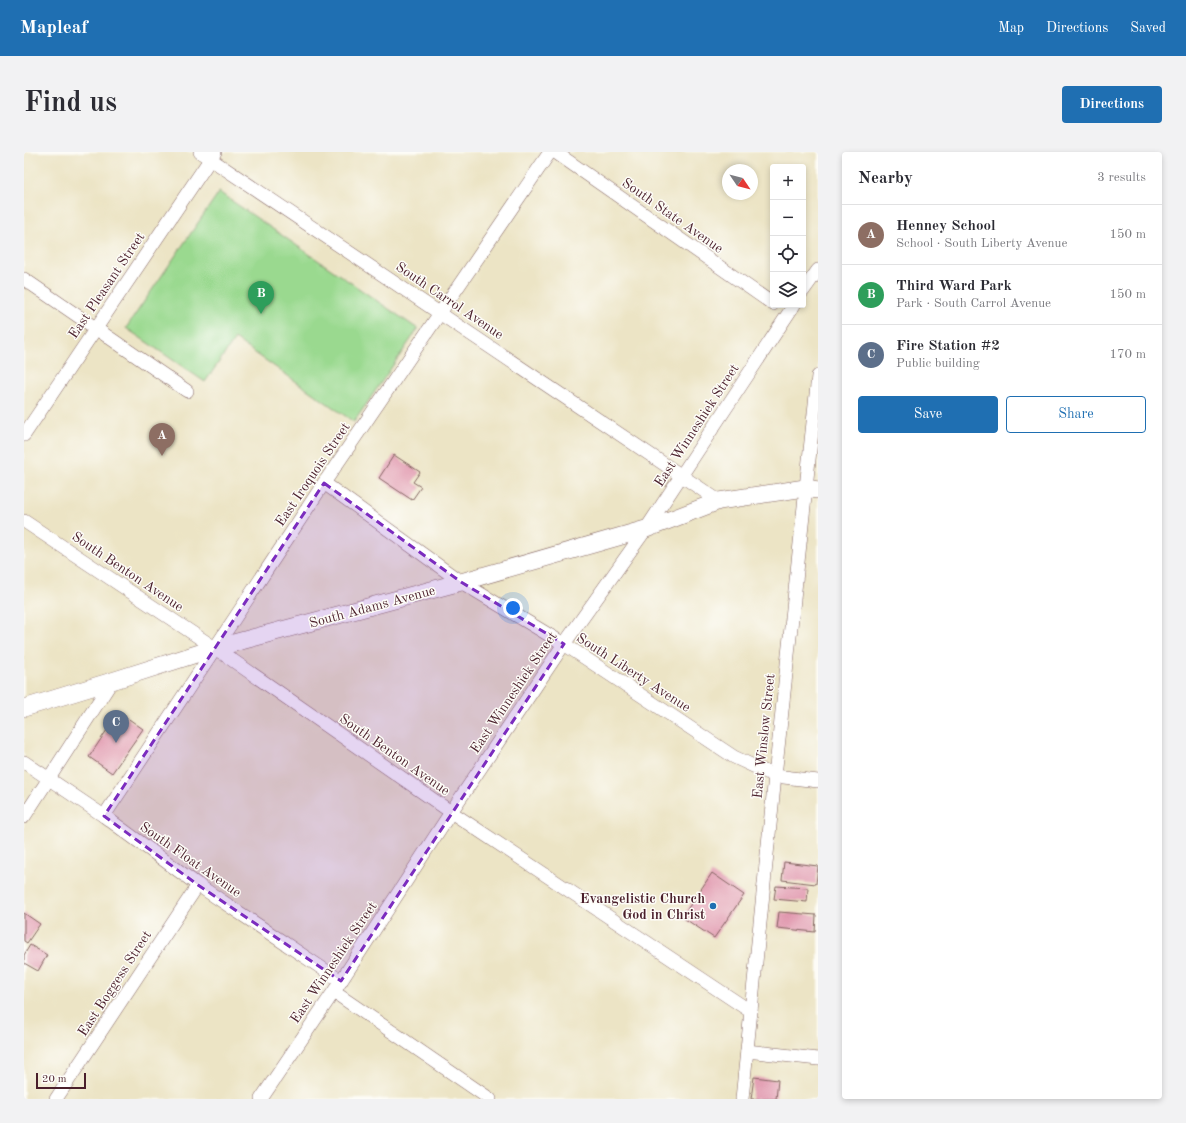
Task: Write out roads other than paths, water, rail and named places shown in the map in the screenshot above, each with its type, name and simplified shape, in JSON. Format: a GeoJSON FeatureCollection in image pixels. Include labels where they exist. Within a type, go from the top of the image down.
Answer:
{"type":"FeatureCollection","features":[{"type":"Feature","properties":{"kind":"street","name":"East Iroquois Street"},"geometry":{"type":"LineString","coordinates":[[104,816],[324,483],[550,152]]}},
{"type":"Feature","properties":{"kind":"street","name":"South State Avenue"},"geometry":{"type":"LineString","coordinates":[[555,152],[770,301]]}},
{"type":"Feature","properties":{"kind":"street","name":"South Carrol Avenue"},"geometry":{"type":"LineString","coordinates":[[208,154],[440,313],[682,475]]}},
{"type":"Feature","properties":{"kind":"street","name":"East Pleasant Street"},"geometry":{"type":"LineString","coordinates":[[24,435],[96,328],[208,154]]}},
{"type":"Feature","properties":{"kind":"street"},"geometry":{"type":"LineString","coordinates":[[806,288],[818,270]]}},
{"type":"Feature","properties":{"kind":"street"},"geometry":{"type":"LineString","coordinates":[[24,279],[187,391]]}},
{"type":"Feature","properties":{"kind":"street","name":"East Winneshiek Street"},"geometry":{"type":"LineString","coordinates":[[261,1099],[564,644],[646,529],[791,309]]}},
{"type":"Feature","properties":{"kind":"street","name":"East Winslow Street"},"geometry":{"type":"LineString","coordinates":[[742,1099],[775,776],[812,489],[818,376]]}},
{"type":"Feature","properties":{"kind":"street"},"geometry":{"type":"LineString","coordinates":[[682,475],[719,501]]}},
{"type":"Feature","properties":{"kind":"street","name":"South Liberty Avenue"},"geometry":{"type":"LineString","coordinates":[[324,483],[461,582],[564,644],[734,757],[775,776],[818,781]]}},
{"type":"Feature","properties":{"kind":"street","name":"South Adams Avenue"},"geometry":{"type":"LineString","coordinates":[[24,708],[215,648],[461,582],[646,529],[719,501],[812,489]]}},
{"type":"Feature","properties":{"kind":"street","name":"South Benton Avenue"},"geometry":{"type":"LineString","coordinates":[[24,521],[215,648],[451,812],[750,1011]]}},
{"type":"Feature","properties":{"kind":"street"},"geometry":{"type":"LineString","coordinates":[[24,817],[112,681]]}},
{"type":"Feature","properties":{"kind":"street","name":"South Float Avenue"},"geometry":{"type":"LineString","coordinates":[[24,762],[104,816],[490,1099]]}},
{"type":"Feature","properties":{"kind":"street","name":"East Boggess Street"},"geometry":{"type":"LineString","coordinates":[[56,1099],[198,885]]}},
{"type":"Feature","properties":{"kind":"street"},"geometry":{"type":"LineString","coordinates":[[747,1051],[818,1059]]}},
{"type":"Feature","properties":{"kind":"place","name":"Third Ward Park"},"geometry":{"type":"Point","coordinates":[261,314]}},
{"type":"Feature","properties":{"kind":"place","name":"Henney School"},"geometry":{"type":"Point","coordinates":[162,456]}},
{"type":"Feature","properties":{"kind":"place","name":"Fire Station #2"},"geometry":{"type":"Point","coordinates":[116,743]}},
{"type":"Feature","properties":{"kind":"place","name":"Evangelistic Church God in Christ"},"geometry":{"type":"Point","coordinates":[713,906]}}]}
